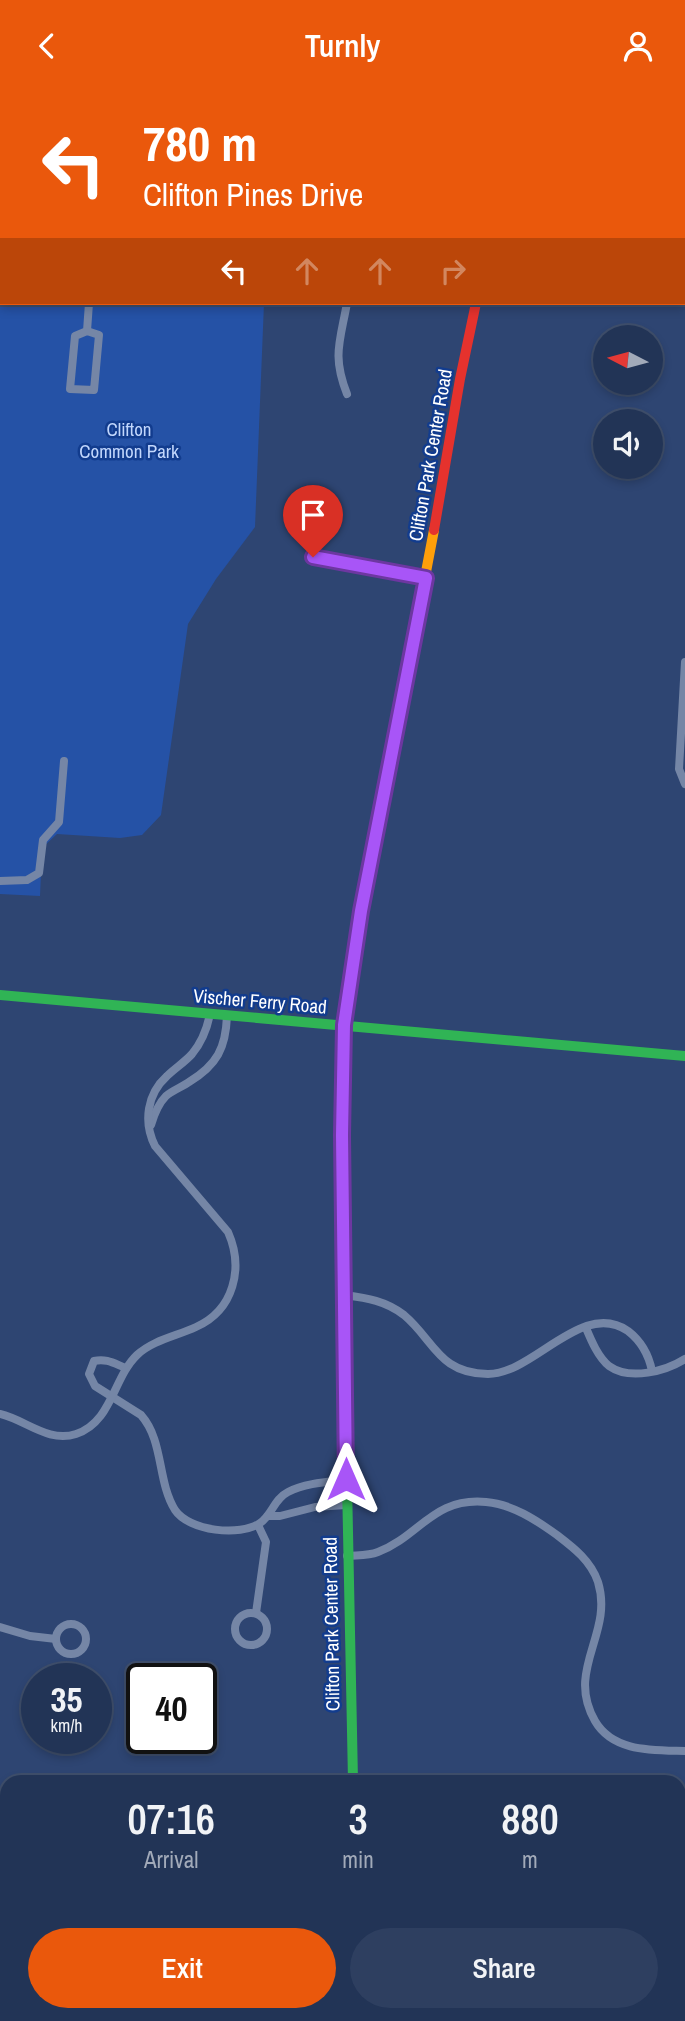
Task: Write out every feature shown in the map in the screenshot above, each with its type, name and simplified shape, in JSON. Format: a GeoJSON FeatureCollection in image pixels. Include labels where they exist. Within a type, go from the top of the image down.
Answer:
{"type":"FeatureCollection","features":[{"type":"Feature","properties":{"kind":"street"},"geometry":{"type":"LineString","coordinates":[[87,331],[89,305]]}},
{"type":"Feature","properties":{"kind":"street"},"geometry":{"type":"LineString","coordinates":[[347,305],[337,356],[338,371],[347,394]]}},
{"type":"Feature","properties":{"kind":"street","name":"Clifton Park Center Road"},"geometry":{"type":"LineString","coordinates":[[353,1775],[346,1505],[342,1135],[344,1025],[361,911],[476,305]]}},
{"type":"Feature","properties":{"kind":"street"},"geometry":{"type":"LineString","coordinates":[[87,331],[99,335],[94,390],[70,389],[75,335],[87,331]]}},
{"type":"Feature","properties":{"kind":"street"},"geometry":{"type":"LineString","coordinates":[[313,557],[426,578]]}},
{"type":"Feature","properties":{"kind":"street"},"geometry":{"type":"LineString","coordinates":[[685,662],[679,769],[685,784]]}},
{"type":"Feature","properties":{"kind":"street"},"geometry":{"type":"LineString","coordinates":[[0,881],[27,880],[40,873],[43,841],[59,822],[64,761]]}},
{"type":"Feature","properties":{"kind":"street","name":"Vischer Ferry Road"},"geometry":{"type":"LineString","coordinates":[[0,995],[685,1056]]}},
{"type":"Feature","properties":{"kind":"street"},"geometry":{"type":"LineString","coordinates":[[0,1414],[45,1433],[67,1435],[85,1430],[96,1423],[126,1369],[144,1349],[165,1338],[197,1327],[214,1316],[230,1293],[237,1269],[234,1246],[228,1232],[155,1146],[149,1128],[148,1106],[152,1095],[166,1076],[182,1064],[198,1046],[210,1014]]}},
{"type":"Feature","properties":{"kind":"street"},"geometry":{"type":"LineString","coordinates":[[149,1128],[165,1097],[204,1072],[221,1052],[225,1043],[228,1015]]}},
{"type":"Feature","properties":{"kind":"street"},"geometry":{"type":"LineString","coordinates":[[345,1295],[379,1300],[393,1308],[416,1327],[430,1347],[442,1358],[473,1373],[499,1373],[520,1366],[562,1337],[600,1323],[622,1327],[635,1336],[643,1347],[652,1371]]}},
{"type":"Feature","properties":{"kind":"street"},"geometry":{"type":"LineString","coordinates":[[586,1328],[609,1366],[619,1371],[652,1371],[685,1359]]}},
{"type":"Feature","properties":{"kind":"street"},"geometry":{"type":"LineString","coordinates":[[126,1369],[101,1359],[94,1361],[89,1374],[95,1386],[141,1415],[147,1422],[156,1445],[164,1486],[182,1519],[199,1527],[221,1530],[258,1525],[268,1516],[273,1504],[289,1491],[346,1479]]}},
{"type":"Feature","properties":{"kind":"street"},"geometry":{"type":"LineString","coordinates":[[347,1556],[377,1553],[446,1507],[457,1504],[484,1501],[502,1504],[537,1521],[582,1555],[598,1581],[598,1630],[584,1676],[583,1689],[588,1708],[601,1731],[614,1741],[635,1748],[685,1751]]}},
{"type":"Feature","properties":{"kind":"street"},"geometry":{"type":"LineString","coordinates":[[268,1516],[280,1516],[315,1507],[346,1505]]}},
{"type":"Feature","properties":{"kind":"street"},"geometry":{"type":"LineString","coordinates":[[256,1613],[265,1559],[265,1542],[258,1525]]}},
{"type":"Feature","properties":{"kind":"street"},"geometry":{"type":"LineString","coordinates":[[256,1613],[267,1624],[267,1635],[260,1643],[240,1642],[235,1632],[237,1621],[245,1614],[256,1613]]}},
{"type":"Feature","properties":{"kind":"street"},"geometry":{"type":"LineString","coordinates":[[0,1627],[30,1636],[56,1639]]}},
{"type":"Feature","properties":{"kind":"green space","name":"Clifton Common Park"},"geometry":{"type":"Polygon","coordinates":[[[0,305],[264,305],[255,527],[216,579],[188,624],[161,815],[142,835],[120,838],[57,834],[42,848],[40,896],[0,894],[0,305]]]}},
{"type":"Feature","properties":{"kind":"traffic: fast"},"geometry":{"type":"LineString","coordinates":[[0,995],[685,1056]]}},
{"type":"Feature","properties":{"kind":"traffic: fast"},"geometry":{"type":"LineString","coordinates":[[344,1333],[353,1775]]}},
{"type":"Feature","properties":{"kind":"traffic: slow"},"geometry":{"type":"LineString","coordinates":[[368,875],[434,530]]}},
{"type":"Feature","properties":{"kind":"traffic: jam"},"geometry":{"type":"LineString","coordinates":[[434,530],[476,305]]}},
{"type":"Feature","properties":{"kind":"traffic: jam"},"geometry":{"type":"LineString","coordinates":[[344,1333],[344,1025],[368,875]]}},
{"type":"Feature","properties":{"kind":"route"},"geometry":{"type":"LineString","coordinates":[[313,557],[426,578],[361,911],[344,1025],[342,1135],[346,1479]]}}]}
